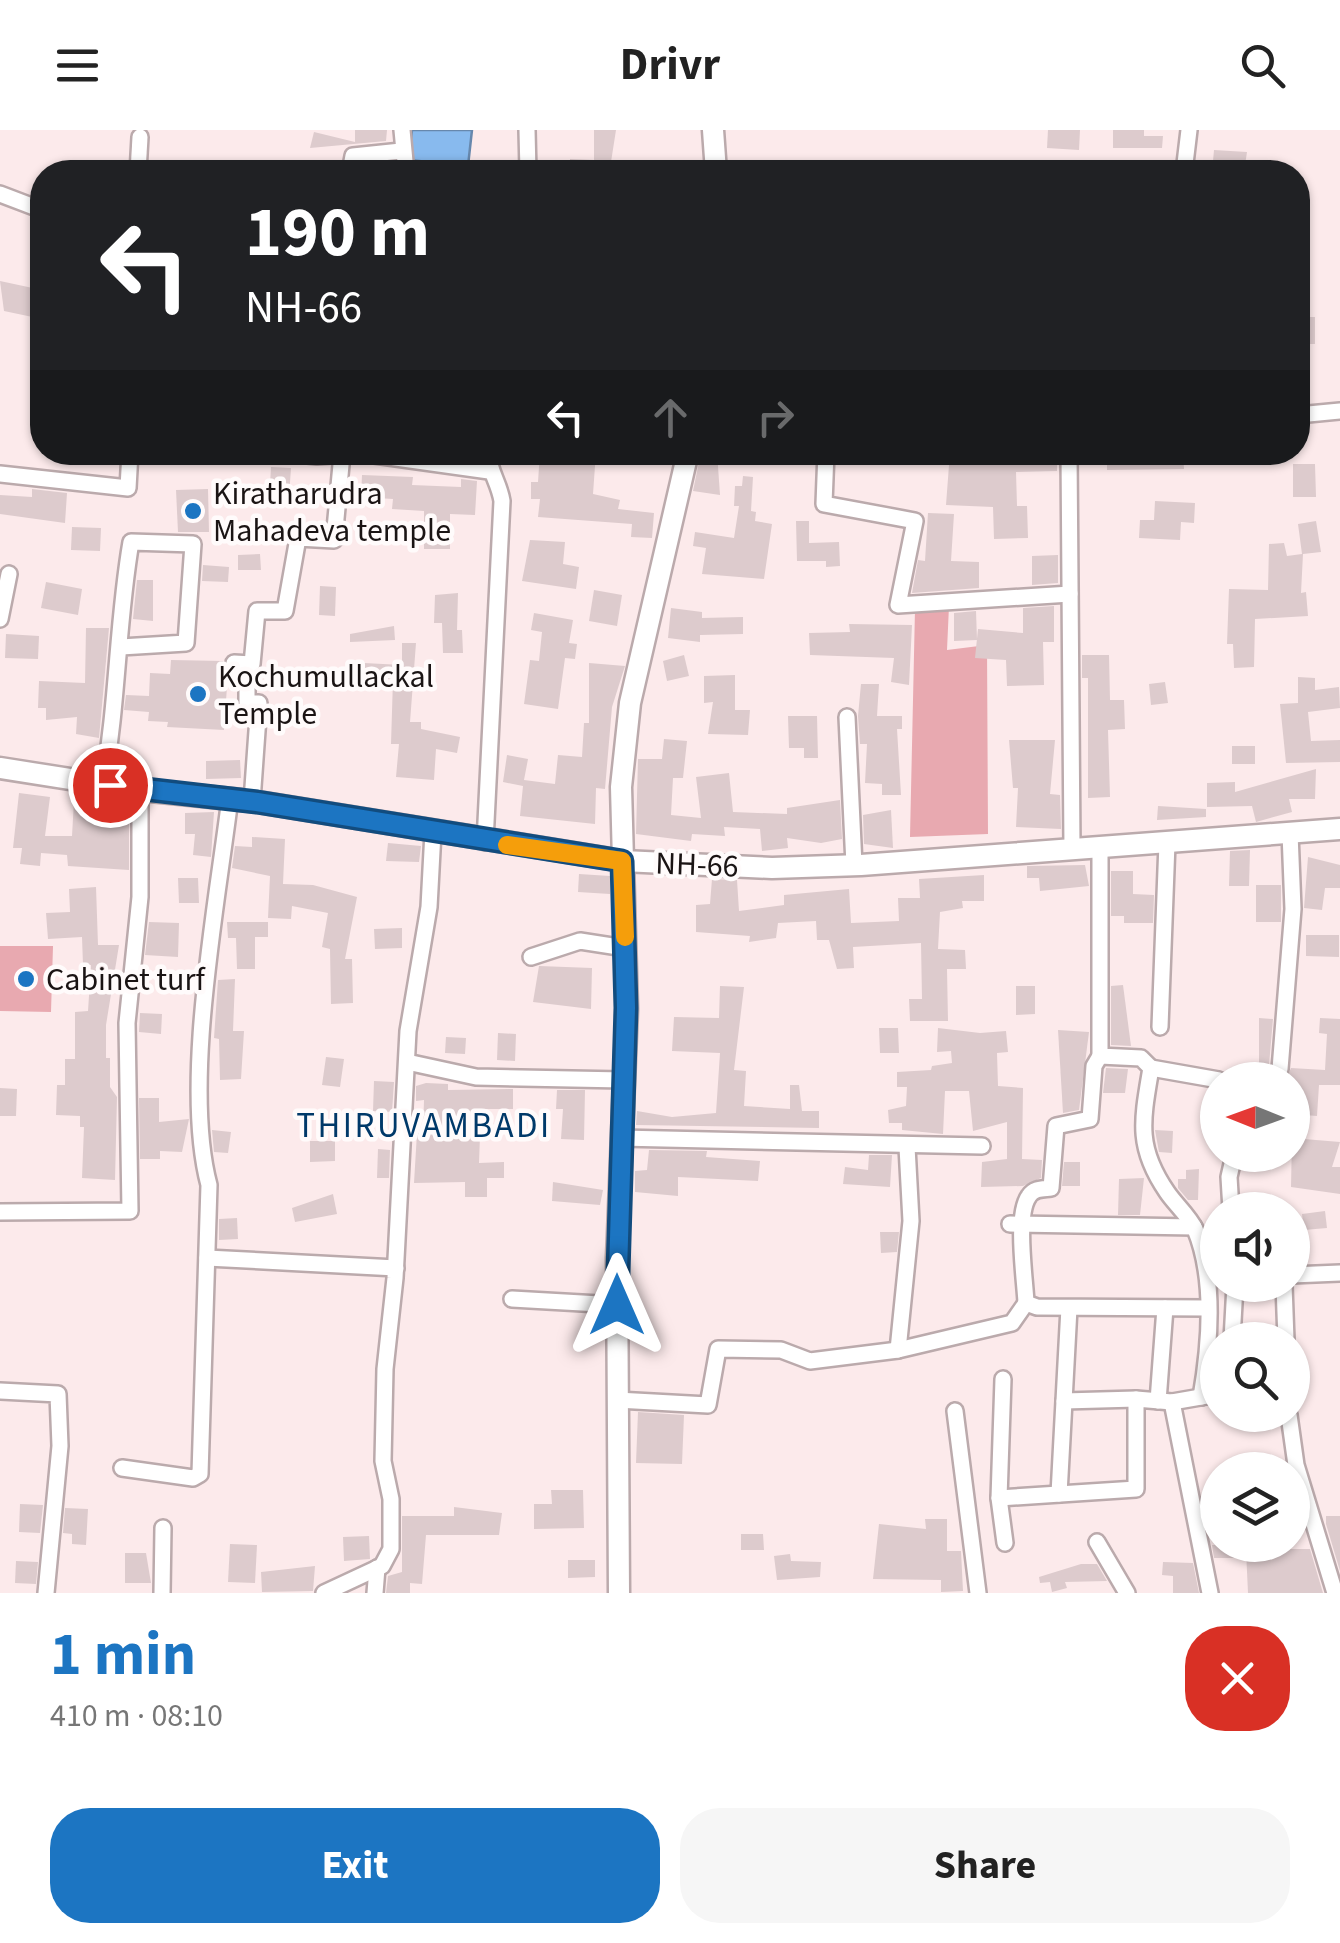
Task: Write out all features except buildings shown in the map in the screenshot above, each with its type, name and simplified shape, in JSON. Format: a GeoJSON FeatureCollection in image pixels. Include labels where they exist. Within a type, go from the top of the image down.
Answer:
{"type":"FeatureCollection","features":[{"type":"Feature","properties":{"kind":"main road"},"geometry":{"type":"LineString","coordinates":[[714,130],[715,160]]}},
{"type":"Feature","properties":{"kind":"main road"},"geometry":{"type":"LineString","coordinates":[[619,1593],[617,1305],[625,948],[621,787],[630,704],[685,465]]}},
{"type":"Feature","properties":{"kind":"main road","name":"NH-66"},"geometry":{"type":"LineString","coordinates":[[0,768],[140,790],[252,801],[485,842],[622,861],[772,868],[854,866],[1340,829]]}},
{"type":"Feature","properties":{"kind":"street"},"geometry":{"type":"LineString","coordinates":[[402,130],[403,160]]}},
{"type":"Feature","properties":{"kind":"street"},"geometry":{"type":"LineString","coordinates":[[527,130],[528,160]]}},
{"type":"Feature","properties":{"kind":"street"},"geometry":{"type":"LineString","coordinates":[[1185,160],[1188,130]]}},
{"type":"Feature","properties":{"kind":"street"},"geometry":{"type":"LineString","coordinates":[[139,160],[140,137]]}},
{"type":"Feature","properties":{"kind":"street"},"geometry":{"type":"LineString","coordinates":[[352,160],[353,156],[401,151]]}},
{"type":"Feature","properties":{"kind":"street"},"geometry":{"type":"LineString","coordinates":[[0,194],[30,205]]}},
{"type":"Feature","properties":{"kind":"street"},"geometry":{"type":"LineString","coordinates":[[1310,413],[1340,411]]}},
{"type":"Feature","properties":{"kind":"street"},"geometry":{"type":"LineString","coordinates":[[0,474],[128,488],[129,465]]}},
{"type":"Feature","properties":{"kind":"street"},"geometry":{"type":"LineString","coordinates":[[252,801],[260,703],[247,703],[241,664],[252,664],[257,611],[286,612],[298,538],[334,540],[341,465]]}},
{"type":"Feature","properties":{"kind":"street"},"geometry":{"type":"LineString","coordinates":[[437,465],[489,471],[500,482],[485,842]]}},
{"type":"Feature","properties":{"kind":"street"},"geometry":{"type":"LineString","coordinates":[[489,465],[489,471]]}},
{"type":"Feature","properties":{"kind":"street"},"geometry":{"type":"LineString","coordinates":[[826,465],[824,504],[914,521],[898,606],[1070,594]]}},
{"type":"Feature","properties":{"kind":"street"},"geometry":{"type":"LineString","coordinates":[[1069,465],[1072,848]]}},
{"type":"Feature","properties":{"kind":"street"},"geometry":{"type":"LineString","coordinates":[[103,784],[131,542],[193,544],[186,643],[121,647]]}},
{"type":"Feature","properties":{"kind":"street"},"geometry":{"type":"LineString","coordinates":[[0,618],[9,574]]}},
{"type":"Feature","properties":{"kind":"street"},"geometry":{"type":"LineString","coordinates":[[847,717],[854,866]]}},
{"type":"Feature","properties":{"kind":"street"},"geometry":{"type":"LineString","coordinates":[[0,1212],[130,1211],[127,1023],[140,897],[140,790]]}},
{"type":"Feature","properties":{"kind":"street"},"geometry":{"type":"LineString","coordinates":[[122,1468],[193,1478],[200,1474],[209,1185],[202,1160],[205,1004],[230,798]]}},
{"type":"Feature","properties":{"kind":"street"},"geometry":{"type":"LineString","coordinates":[[375,1593],[378,1568],[391,1550],[391,1499],[383,1442],[408,1031],[429,907],[432,832]]}},
{"type":"Feature","properties":{"kind":"street"},"geometry":{"type":"LineString","coordinates":[[1281,1062],[1293,909],[1290,833]]}},
{"type":"Feature","properties":{"kind":"street"},"geometry":{"type":"LineString","coordinates":[[1160,1028],[1167,843]]}},
{"type":"Feature","properties":{"kind":"street"},"geometry":{"type":"LineString","coordinates":[[617,1400],[708,1405],[718,1348],[781,1350],[810,1361],[898,1350],[1012,1323],[1026,1303],[1016,1224],[1034,1190],[1051,1188],[1056,1126],[1081,1124],[1090,1119],[1094,1066],[1100,1056],[1100,848]]}},
{"type":"Feature","properties":{"kind":"street"},"geometry":{"type":"LineString","coordinates":[[531,957],[580,942],[625,948]]}},
{"type":"Feature","properties":{"kind":"street"},"geometry":{"type":"LineString","coordinates":[[1100,1056],[1141,1058],[1150,1068],[1200,1077]]}},
{"type":"Feature","properties":{"kind":"street"},"geometry":{"type":"LineString","coordinates":[[407,1062],[476,1077],[623,1080]]}},
{"type":"Feature","properties":{"kind":"street"},"geometry":{"type":"LineString","coordinates":[[1150,1068],[1142,1149],[1158,1179],[1194,1227],[1200,1244]]}},
{"type":"Feature","properties":{"kind":"street"},"geometry":{"type":"LineString","coordinates":[[620,1138],[907,1148],[982,1146]]}},
{"type":"Feature","properties":{"kind":"street"},"geometry":{"type":"LineString","coordinates":[[898,1350],[911,1221],[907,1148]]}},
{"type":"Feature","properties":{"kind":"street"},"geometry":{"type":"LineString","coordinates":[[1016,1224],[1194,1227]]}},
{"type":"Feature","properties":{"kind":"street"},"geometry":{"type":"LineString","coordinates":[[207,1258],[396,1268]]}},
{"type":"Feature","properties":{"kind":"street"},"geometry":{"type":"LineString","coordinates":[[1310,1274],[1340,1273]]}},
{"type":"Feature","properties":{"kind":"street"},"geometry":{"type":"LineString","coordinates":[[1182,1308],[1200,1291]]}},
{"type":"Feature","properties":{"kind":"street"},"geometry":{"type":"LineString","coordinates":[[512,1299],[617,1305]]}},
{"type":"Feature","properties":{"kind":"street"},"geometry":{"type":"LineString","coordinates":[[1207,1322],[1208,1302]]}},
{"type":"Feature","properties":{"kind":"street"},"geometry":{"type":"LineString","coordinates":[[1026,1303],[1070,1308],[1207,1308]]}},
{"type":"Feature","properties":{"kind":"street"},"geometry":{"type":"LineString","coordinates":[[1059,1494],[1070,1308]]}},
{"type":"Feature","properties":{"kind":"street"},"geometry":{"type":"LineString","coordinates":[[1164,1308],[1165,1402],[1210,1593]]}},
{"type":"Feature","properties":{"kind":"street"},"geometry":{"type":"LineString","coordinates":[[1003,1379],[1000,1498],[1006,1543]]}},
{"type":"Feature","properties":{"kind":"street"},"geometry":{"type":"LineString","coordinates":[[0,1391],[58,1394],[60,1446],[46,1593]]}},
{"type":"Feature","properties":{"kind":"street"},"geometry":{"type":"LineString","coordinates":[[1064,1401],[1165,1402],[1200,1396]]}},
{"type":"Feature","properties":{"kind":"street"},"geometry":{"type":"LineString","coordinates":[[1000,1498],[1136,1489],[1136,1399]]}},
{"type":"Feature","properties":{"kind":"street"},"geometry":{"type":"LineString","coordinates":[[955,1412],[978,1593]]}},
{"type":"Feature","properties":{"kind":"street"},"geometry":{"type":"LineString","coordinates":[[1291,1432],[1293,1456],[1334,1593]]}},
{"type":"Feature","properties":{"kind":"street"},"geometry":{"type":"LineString","coordinates":[[162,1528],[162,1593]]}},
{"type":"Feature","properties":{"kind":"street"},"geometry":{"type":"LineString","coordinates":[[1098,1542],[1127,1593]]}},
{"type":"Feature","properties":{"kind":"street"},"geometry":{"type":"LineString","coordinates":[[324,1593],[378,1568]]}},
{"type":"Feature","properties":{"kind":"shaded area"},"geometry":{"type":"Polygon","coordinates":[[[949,606],[947,650],[987,645],[988,834],[910,837],[915,609],[949,606]]]}},
{"type":"Feature","properties":{"kind":"shaded area","name":"Cabinet turf"},"geometry":{"type":"Polygon","coordinates":[[[0,946],[53,946],[51,1012],[0,1011],[0,946]]]}},
{"type":"Feature","properties":{"kind":"water"},"geometry":{"type":"Polygon","coordinates":[[[412,130],[472,130],[469,160],[409,160],[412,130]]]}},
{"type":"Feature","properties":{"kind":"slow traffic"},"geometry":{"type":"LineString","coordinates":[[507,845],[622,861],[625,937]]}},
{"type":"Feature","properties":{"kind":"place","name":"Kiratharudra Mahadeva temple"},"geometry":{"type":"Point","coordinates":[193,511]}},
{"type":"Feature","properties":{"kind":"place","name":"Kochumullackal Temple"},"geometry":{"type":"Point","coordinates":[198,694]}},
{"type":"Feature","properties":{"kind":"place","name":"Cabinet turf"},"geometry":{"type":"Point","coordinates":[26,979]}},
{"type":"Feature","properties":{"kind":"district","name":"THIRUVAMBADI"},"geometry":{"type":"Point","coordinates":[424,1125]}},
{"type":"Feature","properties":{"kind":"route"},"geometry":{"type":"LineString","coordinates":[[110,785],[257,802],[485,842],[622,861],[626,1008],[617,1305]]}}]}
